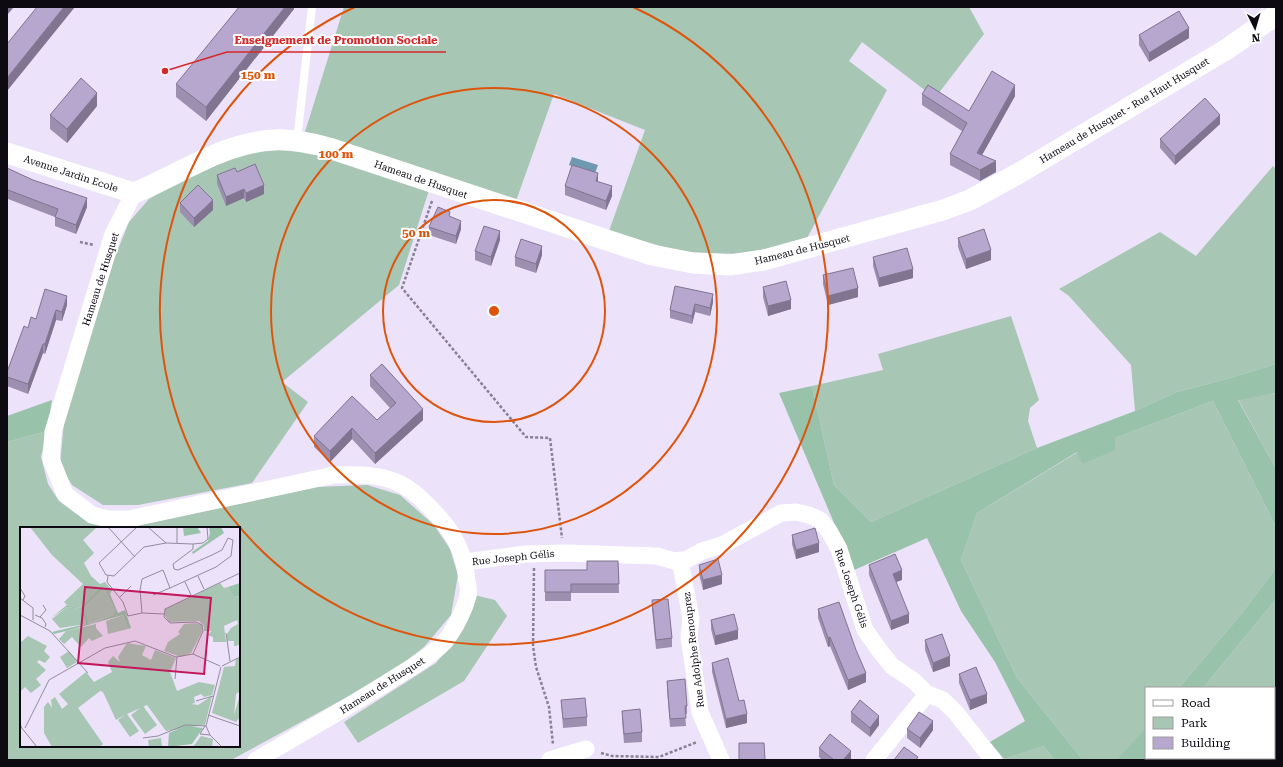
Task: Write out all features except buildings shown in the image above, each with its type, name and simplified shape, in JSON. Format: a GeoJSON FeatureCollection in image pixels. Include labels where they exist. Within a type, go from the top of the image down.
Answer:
{"type":"FeatureCollection","features":[{"type":"Feature","properties":{"kind":"street"},"geometry":{"type":"LineString","coordinates":[[1273,7],[1276,10]]}},
{"type":"Feature","properties":{"kind":"street","name":"Hameau de Husquet - Rue Haut Husquet"},"geometry":{"type":"LineString","coordinates":[[970,200],[1021,172],[1227,49],[1276,15]]}},
{"type":"Feature","properties":{"kind":"street","name":"Hameau de Husquet"},"geometry":{"type":"LineString","coordinates":[[256,760],[418,663],[446,640],[458,620],[468,594],[465,562],[453,534],[416,493],[392,479],[363,474],[334,476],[130,519],[108,519],[92,514],[65,494],[52,459],[53,432],[113,234],[134,193],[233,148],[252,142],[274,140],[296,141],[329,148],[652,255],[693,263],[730,265],[764,260],[803,250],[943,210],[970,200]]}},
{"type":"Feature","properties":{"kind":"street","name":"Avenue Jardin Ecole"},"geometry":{"type":"LineString","coordinates":[[7,153],[134,193]]}},
{"type":"Feature","properties":{"kind":"street","name":"Rue Joseph Gélis"},"geometry":{"type":"LineString","coordinates":[[465,562],[534,554],[564,553],[657,556],[674,561],[722,545],[781,513],[796,512],[820,520],[830,531],[839,549],[865,630],[892,666],[914,681],[927,694],[943,700],[956,713],[993,760]]}},
{"type":"Feature","properties":{"kind":"street","name":"Rue Adolphe Renouprez"},"geometry":{"type":"LineString","coordinates":[[680,560],[691,618],[689,637],[699,705],[720,760]]}},
{"type":"Feature","properties":{"kind":"street"},"geometry":{"type":"LineString","coordinates":[[874,760],[927,694]]}},
{"type":"Feature","properties":{"kind":"street"},"geometry":{"type":"LineString","coordinates":[[552,759],[586,749]]}},
{"type":"Feature","properties":{"kind":"lane"},"geometry":{"type":"LineString","coordinates":[[296,141],[312,7]]}},
{"type":"Feature","properties":{"kind":"path"},"geometry":{"type":"LineString","coordinates":[[438,185],[402,288],[526,437],[550,438],[564,553]]}},
{"type":"Feature","properties":{"kind":"path"},"geometry":{"type":"LineString","coordinates":[[534,554],[533,646],[536,667],[550,707],[552,759]]}},
{"type":"Feature","properties":{"kind":"path"},"geometry":{"type":"LineString","coordinates":[[586,749],[612,756],[659,757],[710,737]]}},
{"type":"Feature","properties":{"kind":"green space"},"geometry":{"type":"Polygon","coordinates":[[[344,7],[969,7],[984,34],[935,98],[862,42],[849,61],[887,90],[806,240],[743,254],[681,252],[609,231],[645,130],[554,94],[516,201],[304,135],[344,7]]]}},
{"type":"Feature","properties":{"kind":"green space"},"geometry":{"type":"Polygon","coordinates":[[[300,148],[429,190],[399,285],[282,382],[308,402],[252,483],[138,505],[103,505],[72,485],[60,466],[64,421],[109,272],[129,222],[149,199],[194,174],[253,149],[300,148]]]}},
{"type":"Feature","properties":{"kind":"green space"},"geometry":{"type":"Polygon","coordinates":[[[1273,166],[1276,169],[1276,364],[1177,392],[1135,411],[1131,365],[1069,296],[1059,289],[1160,232],[1196,256],[1273,166]]]}},
{"type":"Feature","properties":{"kind":"green space"},"geometry":{"type":"Polygon","coordinates":[[[1011,316],[1039,400],[1030,408],[1028,421],[1037,448],[871,522],[834,485],[812,386],[883,370],[878,354],[1011,316]]]}},
{"type":"Feature","properties":{"kind":"green space"},"geometry":{"type":"Polygon","coordinates":[[[1276,364],[1276,393],[1238,400],[1276,469],[1276,527],[1213,401],[1115,438],[1115,450],[1082,464],[1077,452],[977,513],[961,560],[1017,678],[1083,760],[1054,760],[1044,746],[1004,759],[990,742],[1025,721],[995,662],[961,611],[927,538],[854,570],[779,393],[812,386],[834,485],[871,522],[1037,448],[1135,411],[1177,392],[1276,364]]]}},
{"type":"Feature","properties":{"kind":"green space"},"geometry":{"type":"Polygon","coordinates":[[[1276,393],[1276,469],[1238,399],[1276,393]]]}},
{"type":"Feature","properties":{"kind":"green space"},"geometry":{"type":"Polygon","coordinates":[[[52,400],[47,431],[7,442],[7,416],[52,400]]]}},
{"type":"Feature","properties":{"kind":"green space"},"geometry":{"type":"Polygon","coordinates":[[[1213,401],[1276,527],[1276,568],[1242,613],[1180,687],[1145,687],[1145,728],[1119,759],[1083,760],[1017,678],[961,560],[977,513],[1078,452],[1082,464],[1115,438],[1213,401]]]}},
{"type":"Feature","properties":{"kind":"green space"},"geometry":{"type":"Polygon","coordinates":[[[47,431],[41,457],[48,484],[59,501],[75,513],[98,525],[131,527],[316,487],[367,485],[400,495],[434,525],[450,549],[458,575],[451,615],[424,647],[388,675],[231,760],[7,760],[7,442],[47,431]]]}},
{"type":"Feature","properties":{"kind":"green space"},"geometry":{"type":"Polygon","coordinates":[[[1276,568],[1276,599],[1204,687],[1180,687],[1242,613],[1276,568]]]}},
{"type":"Feature","properties":{"kind":"green space"},"geometry":{"type":"Polygon","coordinates":[[[474,595],[495,600],[507,616],[464,681],[358,743],[344,722],[436,663],[463,630],[474,595]]]}},
{"type":"Feature","properties":{"kind":"green space"},"geometry":{"type":"Polygon","coordinates":[[[1276,599],[1276,760],[1145,760],[1275,759],[1275,687],[1204,687],[1276,599]]]}},
{"type":"Feature","properties":{"kind":"green space"},"geometry":{"type":"Polygon","coordinates":[[[1145,728],[1146,759],[1114,760],[1119,758],[1145,728]]]}},
{"type":"Feature","properties":{"kind":"green space"},"geometry":{"type":"Polygon","coordinates":[[[1044,746],[1054,760],[1004,759],[1044,746]]]}},
{"type":"Feature","properties":{"kind":"water"},"geometry":{"type":"Polygon","coordinates":[[[572,157],[598,165],[595,173],[569,165],[572,157]]]}},
{"type":"Feature","properties":{"kind":"place","name":"Enseignement de Promotion Sociale"},"geometry":{"type":"Point","coordinates":[165,71]}}]}
